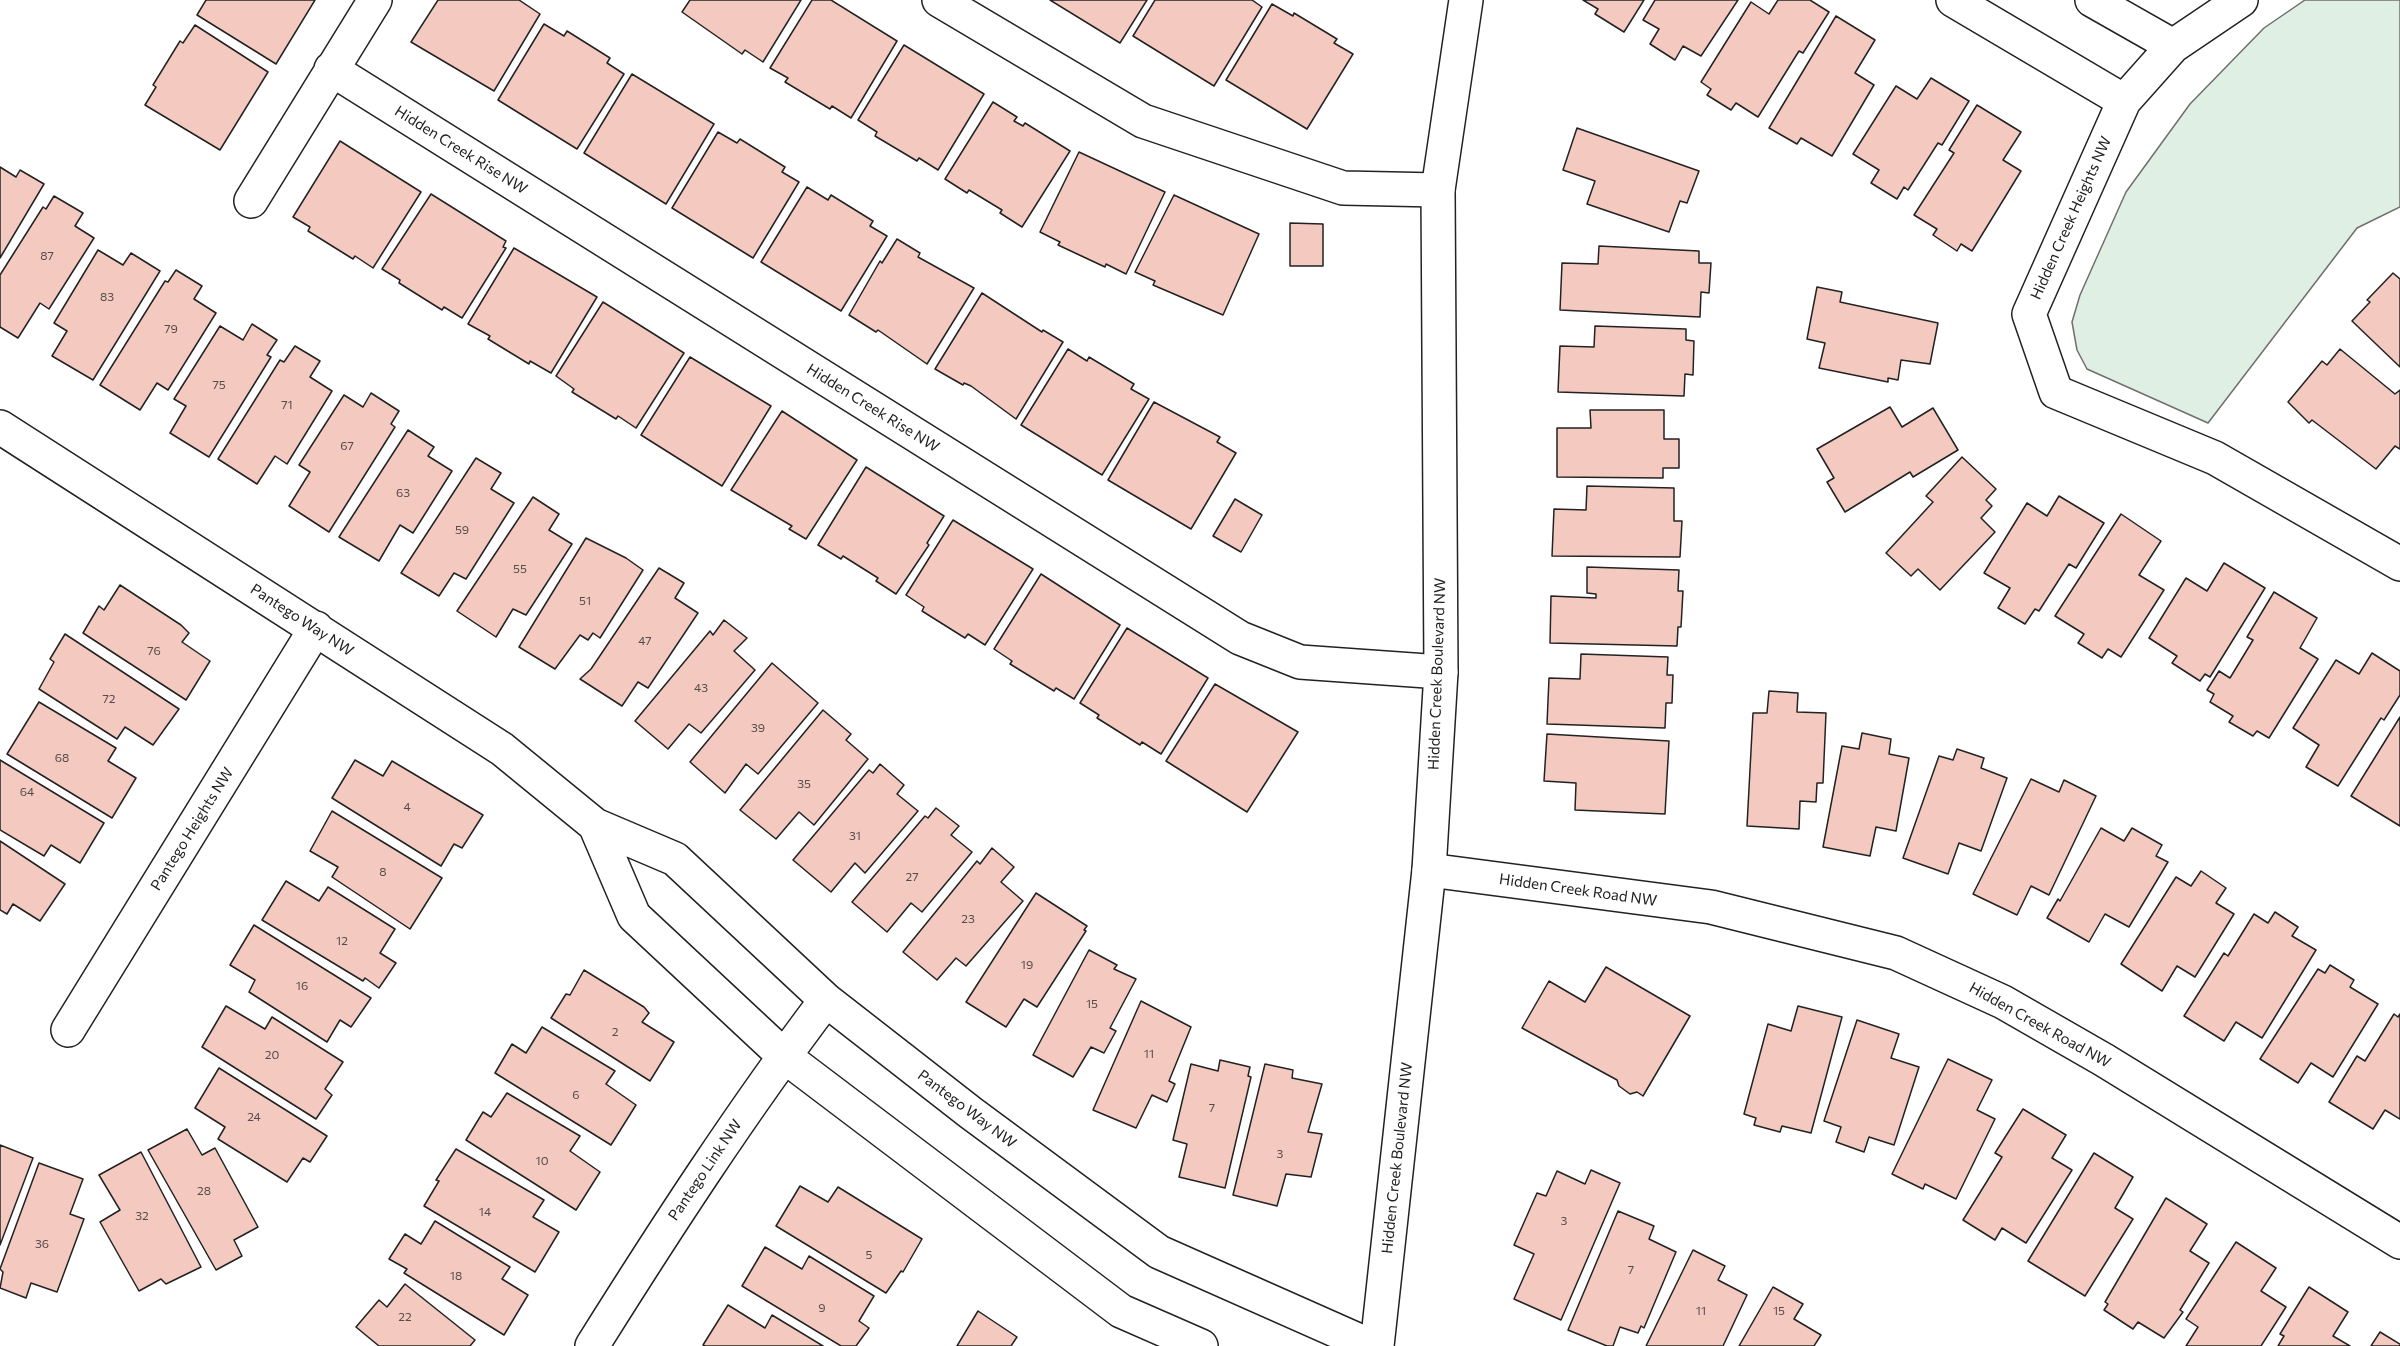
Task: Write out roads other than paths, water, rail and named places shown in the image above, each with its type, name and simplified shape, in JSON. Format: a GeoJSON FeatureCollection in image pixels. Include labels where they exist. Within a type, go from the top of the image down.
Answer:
{"type":"FeatureCollection","features":[{"type":"Feature","properties":{"kind":"street"},"geometry":{"type":"LineString","coordinates":[[251,201],[375,0]]}},
{"type":"Feature","properties":{"kind":"street"},"geometry":{"type":"LineString","coordinates":[[939,0],[1143,121],[1343,188],[1438,190]]}},
{"type":"Feature","properties":{"kind":"street","name":"Hidden Creek Boulevard NW"},"geometry":{"type":"LineString","coordinates":[[1377,1346],[1429,870],[1440,672],[1438,190],[1466,0]]}},
{"type":"Feature","properties":{"kind":"street"},"geometry":{"type":"LineString","coordinates":[[1953,0],[2124,101]]}},
{"type":"Feature","properties":{"kind":"street"},"geometry":{"type":"LineString","coordinates":[[2092,0],[2173,46]]}},
{"type":"Feature","properties":{"kind":"street","name":"Hidden Creek Heights NW"},"geometry":{"type":"LineString","coordinates":[[2241,0],[2173,46],[2124,101],[2029,314],[2056,392],[2215,458],[2400,564]]}},
{"type":"Feature","properties":{"kind":"street","name":"Hidden Creek Rise NW"},"geometry":{"type":"LineString","coordinates":[[331,69],[1240,638],[1300,662],[1440,672]]}},
{"type":"Feature","properties":{"kind":"street","name":"Pantego Way NW"},"geometry":{"type":"LineString","coordinates":[[0,427],[502,749],[595,825],[675,859],[826,1000],[971,1113],[1159,1252],[1371,1346]]}},
{"type":"Feature","properties":{"kind":"street","name":"Pantego Heights NW"},"geometry":{"type":"LineString","coordinates":[[68,1030],[316,628]]}},
{"type":"Feature","properties":{"kind":"street","name":"Pantego Way NW"},"geometry":{"type":"LineString","coordinates":[[595,825],[634,916],[784,1056],[1121,1311],[1201,1346]]}},
{"type":"Feature","properties":{"kind":"street","name":"Hidden Creek Road NW"},"geometry":{"type":"LineString","coordinates":[[1429,870],[1711,907],[1896,953],[2002,1002],[2104,1060],[2400,1242]]}},
{"type":"Feature","properties":{"kind":"street","name":"Pantego Link NW"},"geometry":{"type":"LineString","coordinates":[[592,1346],[676,1212],[784,1056],[826,1000]]}}]}
